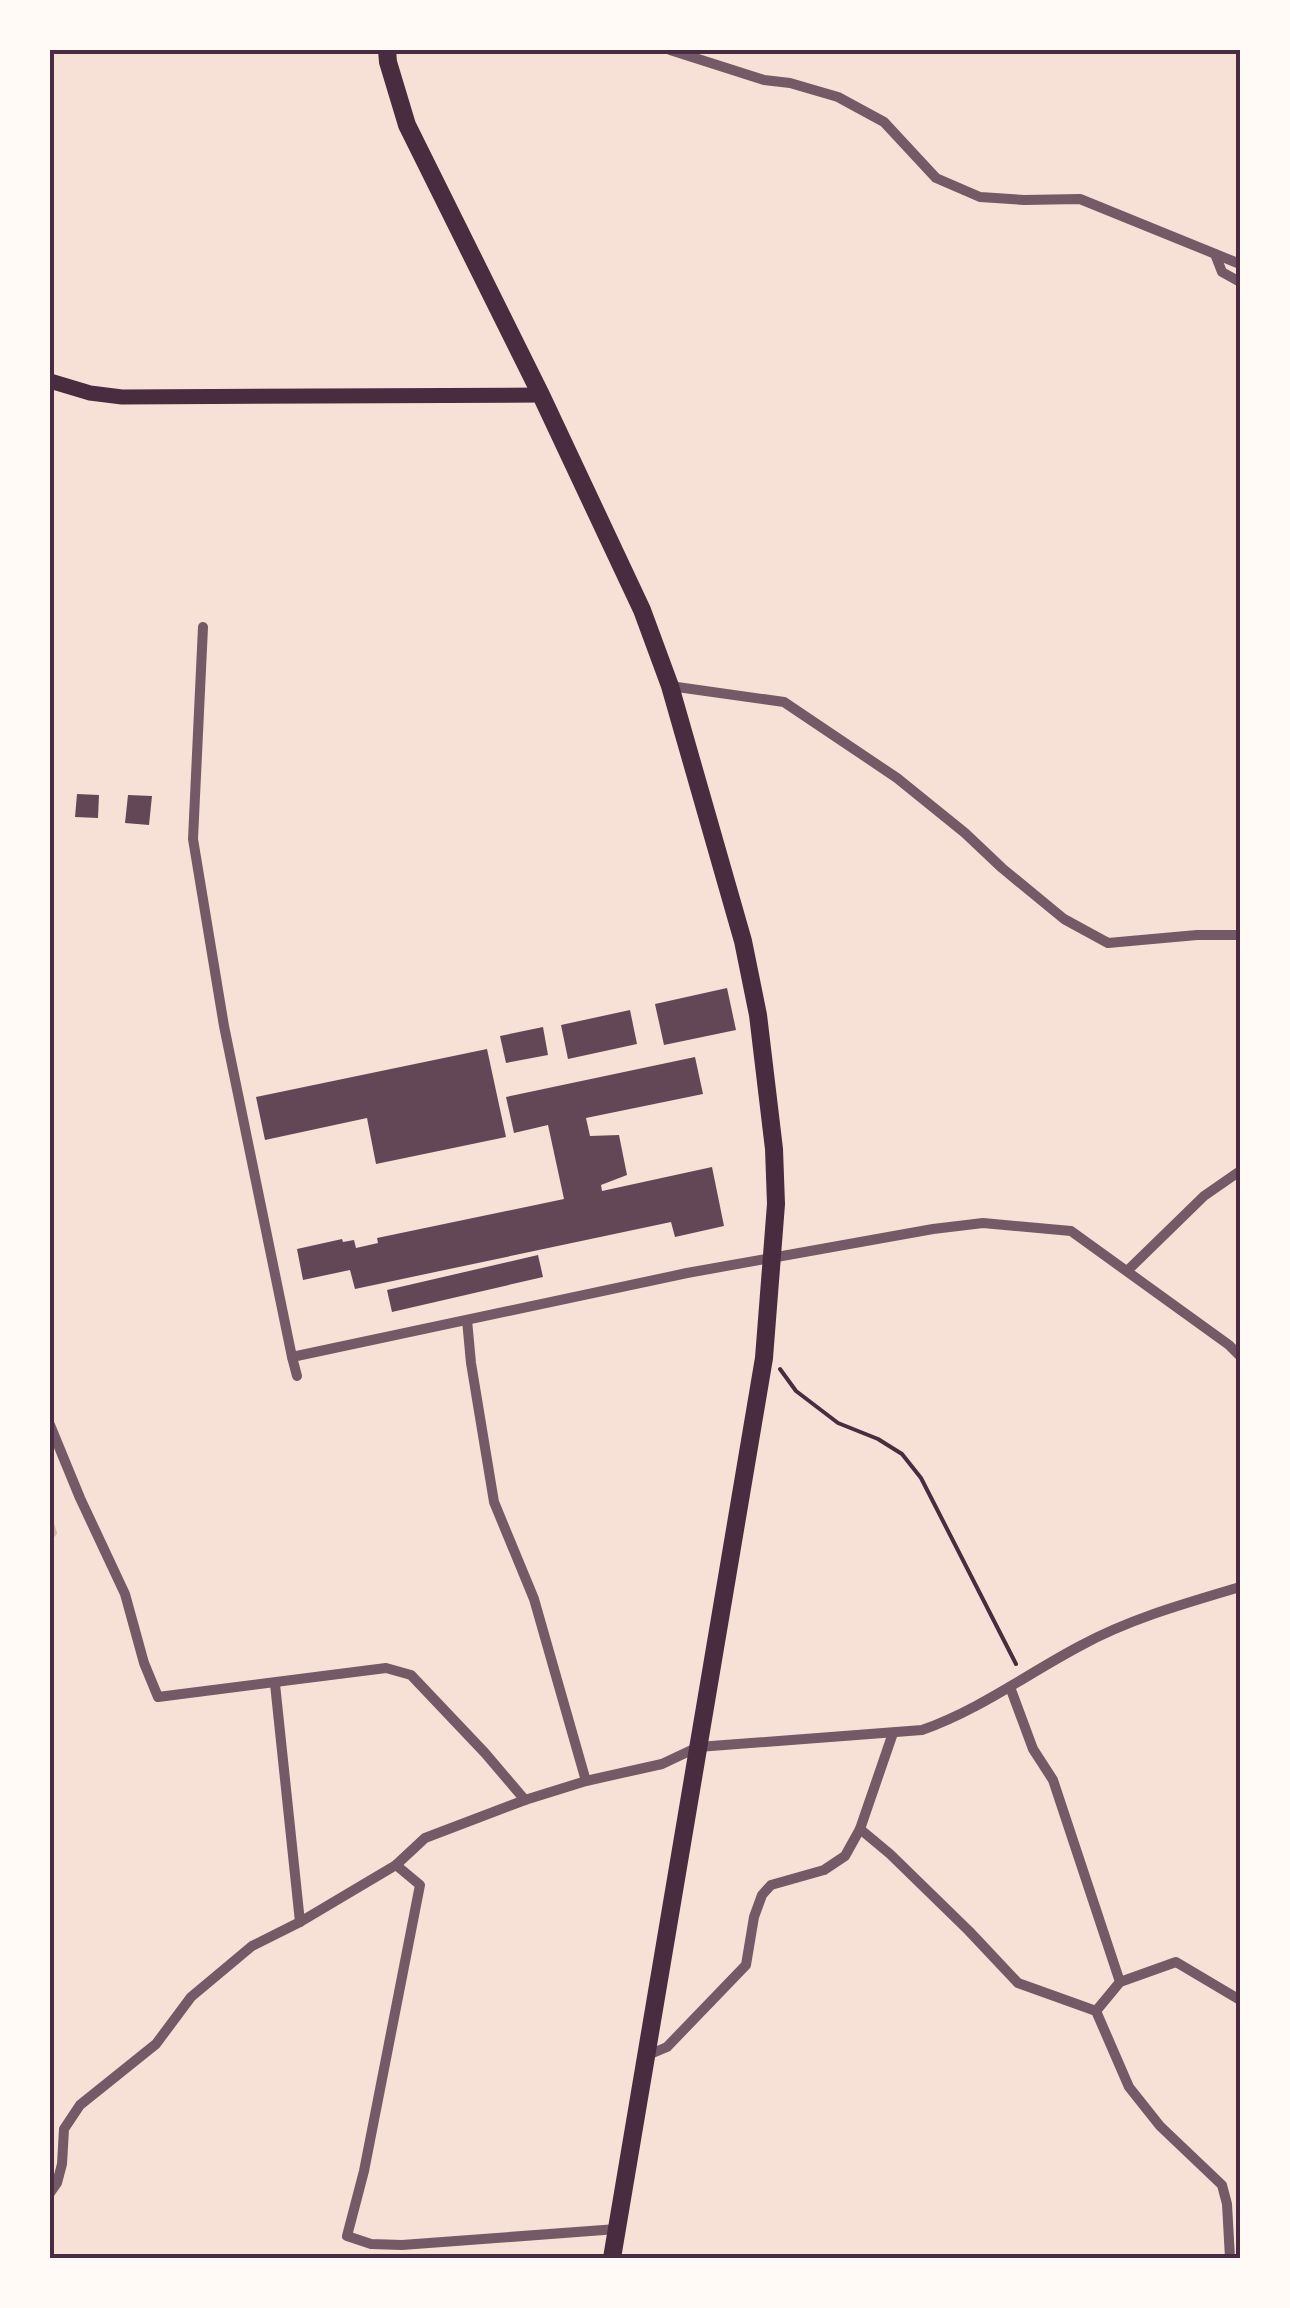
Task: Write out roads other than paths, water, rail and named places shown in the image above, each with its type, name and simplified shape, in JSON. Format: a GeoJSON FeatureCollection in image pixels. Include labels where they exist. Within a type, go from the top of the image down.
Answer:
{"type":"FeatureCollection","features":[{"type":"Feature","properties":{"kind":"main road"},"geometry":{"type":"LineString","coordinates":[[388,50],[388,62],[408,124],[642,610],[670,686],[743,941],[758,1015],[774,1149],[776,1204],[764,1358],[612,2258]]}},
{"type":"Feature","properties":{"kind":"main road"},"geometry":{"type":"LineString","coordinates":[[50,381],[90,393],[122,397],[541,396]]}},
{"type":"Feature","properties":{"kind":"street"},"geometry":{"type":"LineString","coordinates":[[670,50],[764,80],[838,96],[884,122],[936,178],[980,196],[1080,199],[1240,264]]}},
{"type":"Feature","properties":{"kind":"street"},"geometry":{"type":"LineString","coordinates":[[718,64],[722,50]]}},
{"type":"Feature","properties":{"kind":"street"},"geometry":{"type":"LineString","coordinates":[[1215,254],[1222,272],[1240,282]]}},
{"type":"Feature","properties":{"kind":"street"},"geometry":{"type":"LineString","coordinates":[[203,627],[193,839],[224,1026],[296,1376]]}},
{"type":"Feature","properties":{"kind":"street"},"geometry":{"type":"LineString","coordinates":[[670,686],[784,702],[897,778],[1064,919],[1108,943],[1240,935]]}},
{"type":"Feature","properties":{"kind":"street"},"geometry":{"type":"LineString","coordinates":[[1127,1271],[1204,1196],[1240,1171]]}},
{"type":"Feature","properties":{"kind":"street"},"geometry":{"type":"LineString","coordinates":[[292,1357],[687,1273],[983,1222],[1071,1231],[1240,1356]]}},
{"type":"Feature","properties":{"kind":"street"},"geometry":{"type":"LineString","coordinates":[[466,1320],[494,1502],[534,1599],[586,1780]]}},
{"type":"Feature","properties":{"kind":"street"},"geometry":{"type":"LineString","coordinates":[[50,1425],[125,1594],[158,1697],[386,1668],[410,1675],[525,1800]]}},
{"type":"Feature","properties":{"kind":"street"},"geometry":{"type":"LineString","coordinates":[[50,2192],[62,2164],[64,2129],[80,2106],[156,2044],[191,1996],[252,1946],[396,1865],[425,1838],[586,1780],[662,1764],[698,1747],[922,1730],[949,1721],[1083,1644],[1174,1606],[1240,1587]]}},
{"type":"Feature","properties":{"kind":"street"},"geometry":{"type":"LineString","coordinates":[[275,1684],[300,1922]]}},
{"type":"Feature","properties":{"kind":"street"},"geometry":{"type":"LineString","coordinates":[[1010,1687],[1033,1749],[1052,1780],[1120,1982]]}},
{"type":"Feature","properties":{"kind":"street"},"geometry":{"type":"LineString","coordinates":[[648,2055],[667,2047],[746,1965],[754,1917],[762,1895],[771,1885],[824,1870],[845,1856],[860,1829],[893,1733]]}},
{"type":"Feature","properties":{"kind":"street"},"geometry":{"type":"LineString","coordinates":[[860,1829],[890,1854],[1018,1983],[1096,2011],[1129,2087],[1160,2126],[1222,2185],[1230,2258]]}},
{"type":"Feature","properties":{"kind":"street"},"geometry":{"type":"LineString","coordinates":[[396,1865],[420,1885],[364,2171],[347,2236],[372,2244],[402,2246],[617,2229]]}},
{"type":"Feature","properties":{"kind":"street"},"geometry":{"type":"LineString","coordinates":[[1096,2011],[1120,1982],[1176,1962],[1240,2000]]}},
{"type":"Feature","properties":{"kind":"waterway"},"geometry":{"type":"LineString","coordinates":[[50,1521],[54,1533],[50,1537]]}}]}
